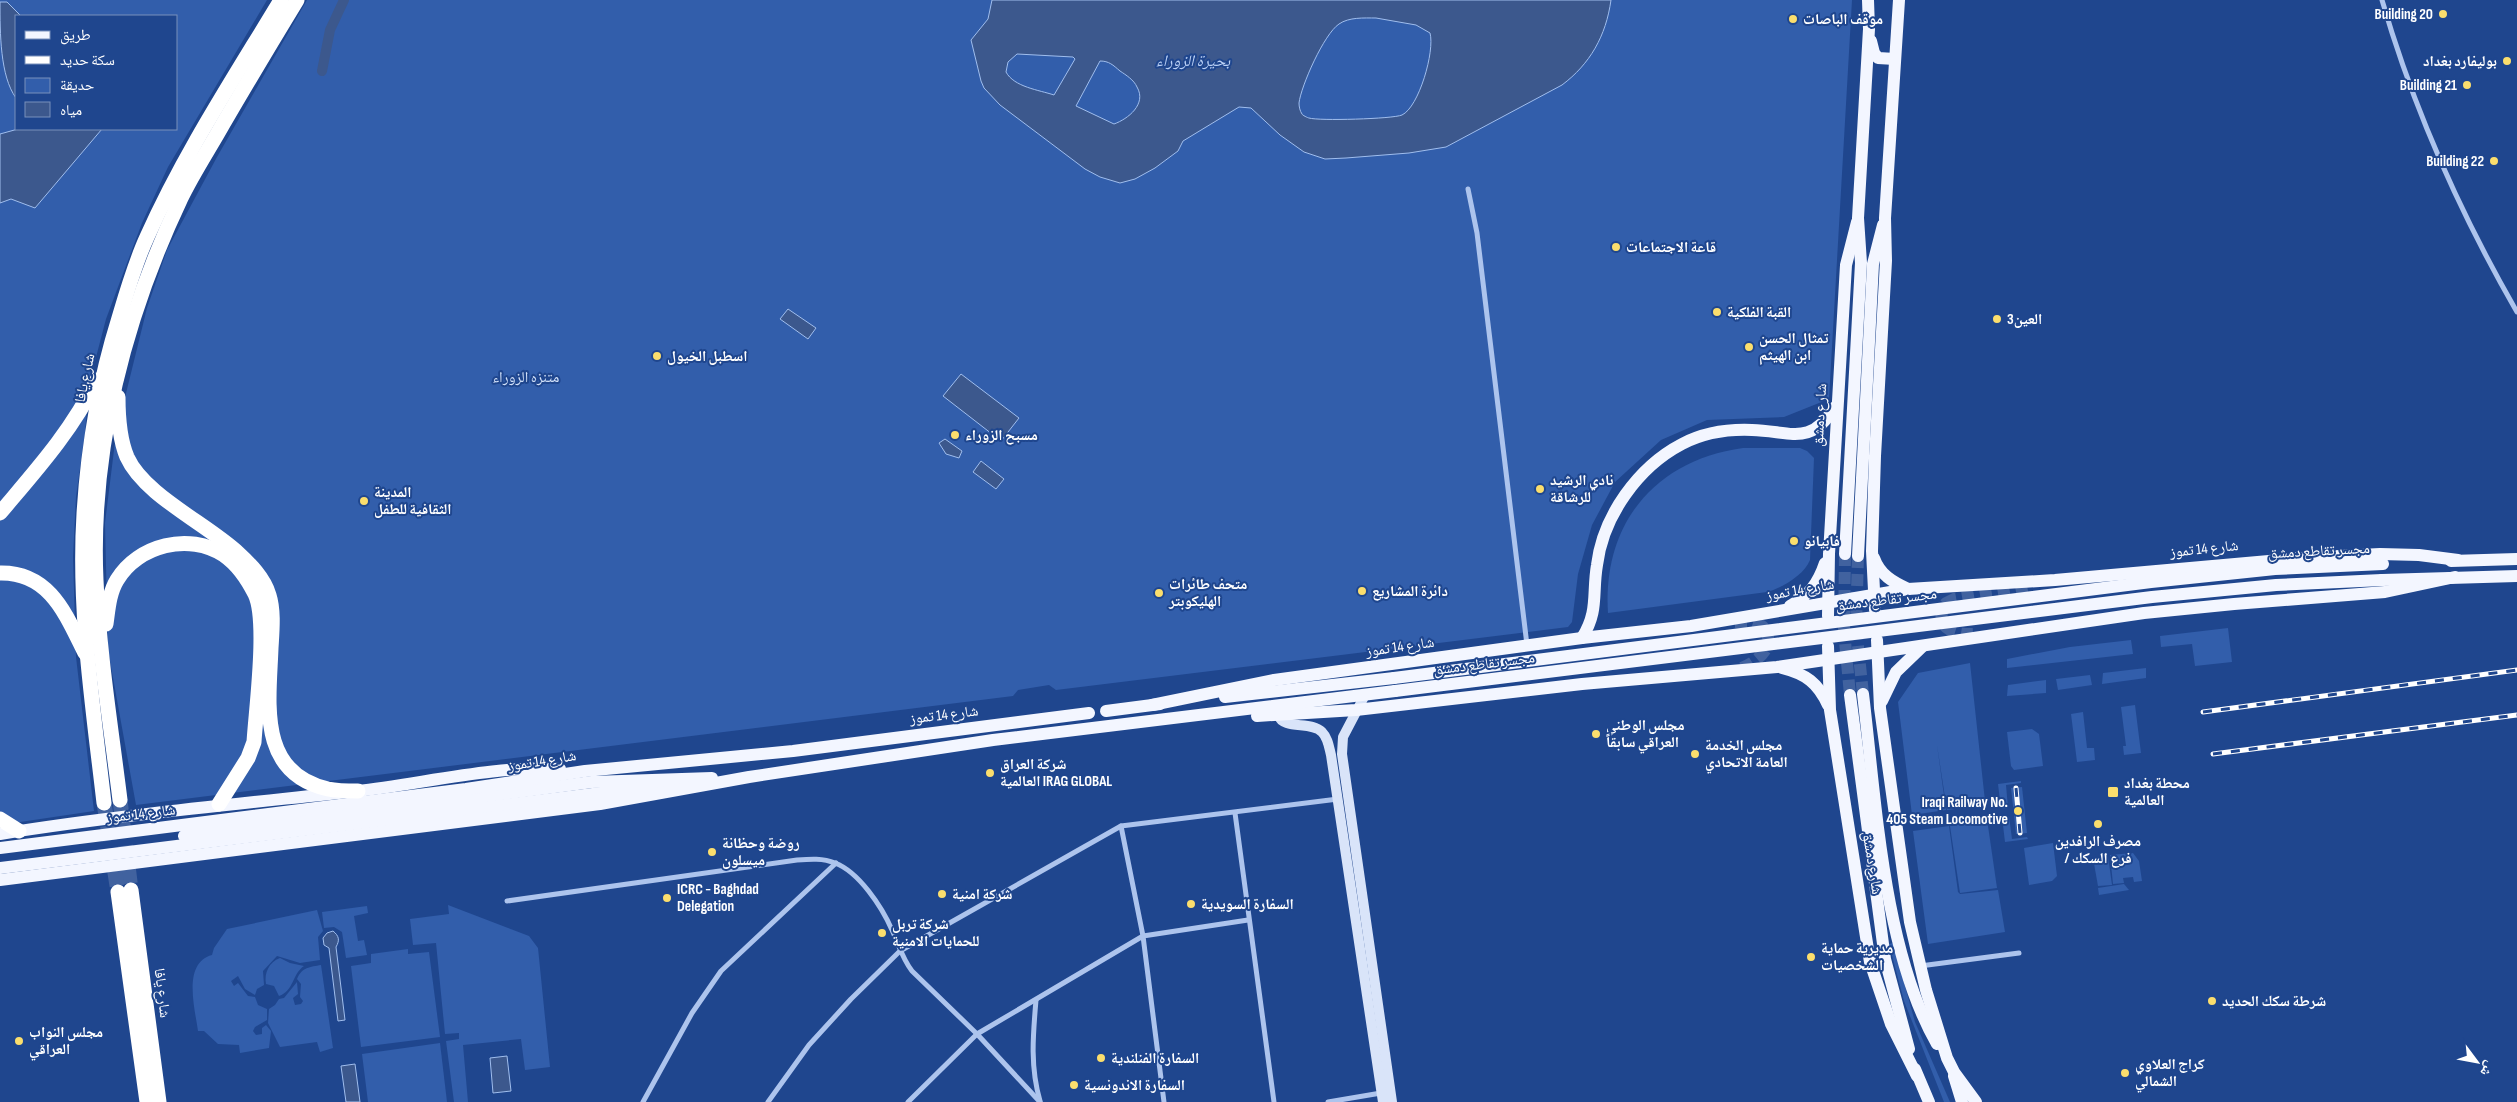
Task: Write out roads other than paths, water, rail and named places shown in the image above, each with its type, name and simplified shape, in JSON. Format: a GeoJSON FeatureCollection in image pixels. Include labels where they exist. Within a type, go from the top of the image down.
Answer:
{"type":"FeatureCollection","features":[{"type":"Feature","properties":{"kind":"highway","name":"شارع يافا"},"geometry":{"type":"LineString","coordinates":[[120,800],[84,586],[84,516],[92,431],[104,365],[146,239],[198,138],[281,0]]}},
{"type":"Feature","properties":{"kind":"highway","name":"شارع يافا"},"geometry":{"type":"LineString","coordinates":[[104,803],[95,657],[99,481],[105,432],[120,366],[139,304],[182,197],[297,0]]}},
{"type":"Feature","properties":{"kind":"highway"},"geometry":{"type":"LineString","coordinates":[[0,513],[63,438],[80,412],[104,365]]}},
{"type":"Feature","properties":{"kind":"highway"},"geometry":{"type":"LineString","coordinates":[[120,366],[120,433],[127,458],[140,476],[157,492],[221,538],[254,568],[269,594],[272,622],[268,715],[272,738],[281,759],[292,772],[310,783],[329,789],[358,791]]}},
{"type":"Feature","properties":{"kind":"highway"},"geometry":{"type":"LineString","coordinates":[[95,657],[108,604],[117,580],[131,563],[145,552],[166,545],[184,543],[224,555],[242,572],[256,596],[261,623],[254,742],[248,758],[219,804]]}},
{"type":"Feature","properties":{"kind":"highway"},"geometry":{"type":"LineString","coordinates":[[0,573],[26,576],[53,594],[95,657]]}},
{"type":"Feature","properties":{"kind":"highway"},"geometry":{"type":"LineString","coordinates":[[0,818],[19,831]]}},
{"type":"Feature","properties":{"kind":"highway","name":"شارع يافا"},"geometry":{"type":"LineString","coordinates":[[146,1102],[125,891],[159,1102]]}},
{"type":"Feature","properties":{"kind":"main road","name":"شارع دمشق"},"geometry":{"type":"LineString","coordinates":[[1845,554],[1861,263],[1858,218],[1869,29],[1868,0]]}},
{"type":"Feature","properties":{"kind":"main road"},"geometry":{"type":"LineString","coordinates":[[1875,610],[1872,551],[1886,261],[1885,218],[1899,0]]}},
{"type":"Feature","properties":{"kind":"main road"},"geometry":{"type":"LineString","coordinates":[[1869,29],[1876,56],[1882,59],[1895,59]]}},
{"type":"Feature","properties":{"kind":"main road","name":"شارع دمشق"},"geometry":{"type":"LineString","coordinates":[[1828,616],[1829,554],[1846,265],[1858,218]]}},
{"type":"Feature","properties":{"kind":"main road"},"geometry":{"type":"LineString","coordinates":[[1858,556],[1873,264],[1885,218]]}},
{"type":"Feature","properties":{"kind":"main road"},"geometry":{"type":"LineString","coordinates":[[1582,638],[1594,614],[1596,565],[1606,530],[1624,497],[1651,466],[1681,445],[1707,434],[1751,430],[1796,434],[1814,430],[1827,420],[1837,405]]}},
{"type":"Feature","properties":{"kind":"main road"},"geometry":{"type":"LineString","coordinates":[[1872,551],[1881,571],[1888,579],[1908,589]]}},
{"type":"Feature","properties":{"kind":"main road"},"geometry":{"type":"LineString","coordinates":[[1785,609],[1808,594],[1816,585],[1829,554]]}},
{"type":"Feature","properties":{"kind":"main road","name":"شارع 14 تموز"},"geometry":{"type":"LineString","coordinates":[[1152,705],[1274,680],[1582,638],[1691,626],[1908,589],[2055,580],[2301,558],[2380,554],[2419,555],[2458,560]]}},
{"type":"Feature","properties":{"kind":"main road","name":"شارع 14 تموز"},"geometry":{"type":"LineString","coordinates":[[2383,564],[2458,560],[2517,560]]}},
{"type":"Feature","properties":{"kind":"main road","name":"مجسر تقاطع دمشق"},"geometry":{"type":"LineString","coordinates":[[1394,678],[2151,582],[2275,569],[2383,564]]}},
{"type":"Feature","properties":{"kind":"main road","name":"شارع 14 تموز"},"geometry":{"type":"LineString","coordinates":[[2382,580],[2517,576]]}},
{"type":"Feature","properties":{"kind":"main road","name":"شارع 14 تموز"},"geometry":{"type":"LineString","coordinates":[[1157,720],[1356,710],[1582,684],[1777,667],[1829,659],[1877,646],[1925,645],[2144,613],[2385,592],[2455,577]]}},
{"type":"Feature","properties":{"kind":"main road","name":"مجسر تقاطع دمشق"},"geometry":{"type":"LineString","coordinates":[[1395,691],[2152,597],[2276,585],[2382,580]]}},
{"type":"Feature","properties":{"kind":"main road"},"geometry":{"type":"LineString","coordinates":[[1880,708],[1886,689],[1896,672],[1925,645]]}},
{"type":"Feature","properties":{"kind":"main road","name":"شارع دمشق"},"geometry":{"type":"LineString","coordinates":[[1828,646],[1830,710],[1870,962],[1891,1024],[1929,1102]]}},
{"type":"Feature","properties":{"kind":"main road","name":"شارع دمشق"},"geometry":{"type":"LineString","coordinates":[[1877,646],[1880,708],[1910,922],[1920,966],[1947,1058]]}},
{"type":"Feature","properties":{"kind":"main road"},"geometry":{"type":"LineString","coordinates":[[1777,667],[1812,680],[1822,691],[1830,710]]}},
{"type":"Feature","properties":{"kind":"main road","name":"شارع 14 تموز"},"geometry":{"type":"LineString","coordinates":[[1106,711],[1394,678]]}},
{"type":"Feature","properties":{"kind":"main road"},"geometry":{"type":"LineString","coordinates":[[1274,680],[1266,685],[1262,693],[1265,708],[1278,715]]}},
{"type":"Feature","properties":{"kind":"main road","name":"شارع 14 تموز"},"geometry":{"type":"LineString","coordinates":[[0,880],[600,804],[749,777],[992,740],[1395,691]]}},
{"type":"Feature","properties":{"kind":"main road","name":"شارع دمشق"},"geometry":{"type":"LineString","coordinates":[[1917,1076],[1885,959],[1857,694],[1886,879],[1898,936],[1916,997],[1932,1036],[1954,1072],[1976,1102]]}},
{"type":"Feature","properties":{"kind":"main road","name":"شارع 14 تموز"},"geometry":{"type":"LineString","coordinates":[[0,848],[466,789],[585,771],[793,751],[1089,713]]}},
{"type":"Feature","properties":{"kind":"main road"},"geometry":{"type":"LineString","coordinates":[[990,725],[992,740]]}},
{"type":"Feature","properties":{"kind":"main road"},"geometry":{"type":"LineString","coordinates":[[0,834],[219,804],[358,791],[528,769],[585,771]]}},
{"type":"Feature","properties":{"kind":"main road"},"geometry":{"type":"LineString","coordinates":[[0,868],[641,787],[749,777]]}},
{"type":"Feature","properties":{"kind":"main road","name":"شارع 14 تموز"},"geometry":{"type":"LineString","coordinates":[[0,860],[592,782],[749,777]]}},
{"type":"Feature","properties":{"kind":"main road"},"geometry":{"type":"LineString","coordinates":[[1954,1072],[1962,1102]]}},
{"type":"Feature","properties":{"kind":"street"},"geometry":{"type":"LineString","coordinates":[[2382,0],[2396,50],[2441,165],[2476,239],[2517,312]]}},
{"type":"Feature","properties":{"kind":"street"},"geometry":{"type":"LineString","coordinates":[[1468,189],[1477,233],[1527,646]]}},
{"type":"Feature","properties":{"kind":"street"},"geometry":{"type":"LineString","coordinates":[[1365,695],[1343,737],[1342,754],[1392,1102]]}},
{"type":"Feature","properties":{"kind":"street"},"geometry":{"type":"LineString","coordinates":[[1278,715],[1284,722],[1314,727],[1323,732],[1331,755],[1382,1098],[1328,1102]]}},
{"type":"Feature","properties":{"kind":"street"},"geometry":{"type":"LineString","coordinates":[[768,1102],[809,1045],[851,999],[900,951],[1121,826],[1338,799]]}},
{"type":"Feature","properties":{"kind":"street"},"geometry":{"type":"LineString","coordinates":[[1235,813],[1274,1102]]}},
{"type":"Feature","properties":{"kind":"street"},"geometry":{"type":"LineString","coordinates":[[1121,826],[1143,936],[1164,1102]]}},
{"type":"Feature","properties":{"kind":"street"},"geometry":{"type":"LineString","coordinates":[[507,901],[797,860],[817,858],[836,863],[859,880],[877,905],[892,928],[900,951],[912,971],[977,1034],[1040,1102]]}},
{"type":"Feature","properties":{"kind":"street"},"geometry":{"type":"LineString","coordinates":[[643,1102],[692,1013],[721,971],[836,863]]}},
{"type":"Feature","properties":{"kind":"street"},"geometry":{"type":"LineString","coordinates":[[908,1102],[977,1034],[1143,936],[1248,920]]}},
{"type":"Feature","properties":{"kind":"street"},"geometry":{"type":"LineString","coordinates":[[1920,966],[2019,953]]}},
{"type":"Feature","properties":{"kind":"street"},"geometry":{"type":"LineString","coordinates":[[1036,1000],[1032,1052],[1034,1080],[1040,1102]]}},
{"type":"Feature","properties":{"kind":"water","name":"بحيرة الزوراء"},"geometry":{"type":"Polygon","coordinates":[[[992,0],[1611,0],[1601,37],[1581,68],[1572,77],[1562,85],[1446,147],[1409,153],[1325,159],[1304,152],[1280,135],[1251,108],[1239,107],[1183,141],[1178,151],[1155,168],[1135,179],[1120,183],[1100,177],[1085,169],[1000,105],[984,88],[971,40],[988,19],[992,0]],[[1376,18],[1347,20],[1333,30],[1320,49],[1304,85],[1299,103],[1303,115],[1315,119],[1371,118],[1402,115],[1408,110],[1420,90],[1428,65],[1430,33],[1416,25],[1376,18]],[[1017,54],[1008,62],[1006,72],[1015,81],[1021,85],[1054,95],[1075,59],[1073,57],[1017,54]],[[1100,61],[1076,106],[1114,124],[1130,115],[1140,99],[1136,84],[1130,78],[1111,64],[1100,61]]]}},
{"type":"Feature","properties":{"kind":"water"},"geometry":{"type":"Polygon","coordinates":[[[0,2],[7,2],[20,15],[15,15],[15,96],[4,66],[0,2]]]}},
{"type":"Feature","properties":{"kind":"water"},"geometry":{"type":"Polygon","coordinates":[[[15,130],[101,130],[35,208],[11,199],[0,203],[0,134],[15,130]]]}},
{"type":"Feature","properties":{"kind":"water"},"geometry":{"type":"Polygon","coordinates":[[[788,309],[816,328],[808,339],[780,319],[788,309]]]}},
{"type":"Feature","properties":{"kind":"water"},"geometry":{"type":"Polygon","coordinates":[[[961,374],[1019,418],[1001,441],[943,396],[961,374]]]}},
{"type":"Feature","properties":{"kind":"water"},"geometry":{"type":"Polygon","coordinates":[[[945,439],[962,451],[959,458],[946,454],[939,443],[945,439]]]}},
{"type":"Feature","properties":{"kind":"water"},"geometry":{"type":"Polygon","coordinates":[[[981,461],[1004,479],[996,489],[973,472],[981,461]]]}},
{"type":"Feature","properties":{"kind":"water"},"geometry":{"type":"Polygon","coordinates":[[[333,931],[338,938],[336,947],[345,1020],[338,1021],[329,948],[324,945],[323,938],[327,933],[333,931]]]}},
{"type":"Feature","properties":{"kind":"water"},"geometry":{"type":"Polygon","coordinates":[[[507,1056],[511,1091],[493,1093],[490,1058],[507,1056]]]}},
{"type":"Feature","properties":{"kind":"water"},"geometry":{"type":"Polygon","coordinates":[[[355,1064],[360,1102],[346,1102],[341,1066],[355,1064]]]}},
{"type":"Feature","properties":{"kind":"waterway"},"geometry":{"type":"LineString","coordinates":[[322,71],[330,30],[344,0]]}},
{"type":"Feature","properties":{"kind":"tunnel"},"geometry":{"type":"LineString","coordinates":[[1845,554],[1844,630],[1850,695]]}},
{"type":"Feature","properties":{"kind":"tunnel"},"geometry":{"type":"LineString","coordinates":[[1858,556],[1856,627],[1863,694]]}},
{"type":"Feature","properties":{"kind":"tunnel"},"geometry":{"type":"LineString","coordinates":[[1973,634],[1958,633],[1943,624],[1941,618],[1946,603],[1954,599],[2028,586]]}},
{"type":"Feature","properties":{"kind":"tunnel"},"geometry":{"type":"LineString","coordinates":[[1735,622],[1749,622],[1762,626],[1767,633],[1768,640],[1764,652],[1758,658],[1739,669]]}},
{"type":"Feature","properties":{"kind":"tunnel"},"geometry":{"type":"LineString","coordinates":[[120,800],[131,890]]}},
{"type":"Feature","properties":{"kind":"tunnel"},"geometry":{"type":"LineString","coordinates":[[104,803],[118,892]]}},
{"type":"Feature","properties":{"kind":"railway"},"geometry":{"type":"LineString","coordinates":[[2203,712],[2517,670]]}},
{"type":"Feature","properties":{"kind":"railway"},"geometry":{"type":"LineString","coordinates":[[2213,754],[2517,715]]}},
{"type":"Feature","properties":{"kind":"railway"},"geometry":{"type":"LineString","coordinates":[[2016,788],[2020,833]]}},
{"type":"Feature","properties":{"kind":"place","name":"Building 20"},"geometry":{"type":"Point","coordinates":[2443,14]}},
{"type":"Feature","properties":{"kind":"place","name":"موقف الباصات"},"geometry":{"type":"Point","coordinates":[1793,19]}},
{"type":"Feature","properties":{"kind":"place","name":"بوليفارد بغداد"},"geometry":{"type":"Point","coordinates":[2507,61]}},
{"type":"Feature","properties":{"kind":"place","name":"Building 21"},"geometry":{"type":"Point","coordinates":[2467,85]}},
{"type":"Feature","properties":{"kind":"place","name":"Building 22"},"geometry":{"type":"Point","coordinates":[2494,161]}},
{"type":"Feature","properties":{"kind":"place","name":"قاعة الاجتماعات"},"geometry":{"type":"Point","coordinates":[1616,247]}},
{"type":"Feature","properties":{"kind":"place","name":"القبة الفلكية"},"geometry":{"type":"Point","coordinates":[1717,312]}},
{"type":"Feature","properties":{"kind":"place","name":"العين3"},"geometry":{"type":"Point","coordinates":[1997,319]}},
{"type":"Feature","properties":{"kind":"place","name":"تمثال الحسن ابن الهيثم"},"geometry":{"type":"Point","coordinates":[1749,347]}},
{"type":"Feature","properties":{"kind":"place","name":"اسطبل الخيول"},"geometry":{"type":"Point","coordinates":[657,356]}},
{"type":"Feature","properties":{"kind":"place","name":"مسبح الزوراء"},"geometry":{"type":"Point","coordinates":[955,435]}},
{"type":"Feature","properties":{"kind":"place","name":"نادي الرشيد للرشاقة"},"geometry":{"type":"Point","coordinates":[1540,489]}},
{"type":"Feature","properties":{"kind":"place","name":"المدينة الثقافية للطفل"},"geometry":{"type":"Point","coordinates":[364,501]}},
{"type":"Feature","properties":{"kind":"place","name":"فابيانو"},"geometry":{"type":"Point","coordinates":[1794,541]}},
{"type":"Feature","properties":{"kind":"place","name":"دائرة المشاريع"},"geometry":{"type":"Point","coordinates":[1362,591]}},
{"type":"Feature","properties":{"kind":"place","name":"متحف طائرات الهليكوبتر"},"geometry":{"type":"Point","coordinates":[1159,593]}},
{"type":"Feature","properties":{"kind":"place","name":"مجلس الوطني العراقي سابقاً"},"geometry":{"type":"Point","coordinates":[1596,734]}},
{"type":"Feature","properties":{"kind":"place","name":"مجلس الخدمة العامة الاتحادي"},"geometry":{"type":"Point","coordinates":[1695,754]}},
{"type":"Feature","properties":{"kind":"place","name":"شركة العراق العالمية IRAG GLOBAL"},"geometry":{"type":"Point","coordinates":[990,773]}},
{"type":"Feature","properties":{"kind":"place","name":"محطة بغداد العالمية"},"geometry":{"type":"Point","coordinates":[2113,792]}},
{"type":"Feature","properties":{"kind":"place","name":"Iraqi Railway No. 405 Steam Locomotive"},"geometry":{"type":"Point","coordinates":[2018,811]}},
{"type":"Feature","properties":{"kind":"place","name":"مصرف الرافدين / فرع السكك"},"geometry":{"type":"Point","coordinates":[2098,824]}},
{"type":"Feature","properties":{"kind":"place","name":"روضة وحظانة ميسلون"},"geometry":{"type":"Point","coordinates":[712,852]}},
{"type":"Feature","properties":{"kind":"place","name":"شركة امنية"},"geometry":{"type":"Point","coordinates":[942,894]}},
{"type":"Feature","properties":{"kind":"place","name":"ICRC - Baghdad Delegation"},"geometry":{"type":"Point","coordinates":[667,898]}},
{"type":"Feature","properties":{"kind":"place","name":"السفارة السويدية"},"geometry":{"type":"Point","coordinates":[1191,904]}},
{"type":"Feature","properties":{"kind":"place","name":"شركة تربل للحمايات الامنية"},"geometry":{"type":"Point","coordinates":[882,933]}},
{"type":"Feature","properties":{"kind":"place","name":"مديرية حماية الشخصيات"},"geometry":{"type":"Point","coordinates":[1811,957]}},
{"type":"Feature","properties":{"kind":"place","name":"شرطة سكك الحديد"},"geometry":{"type":"Point","coordinates":[2212,1001]}},
{"type":"Feature","properties":{"kind":"place","name":"مجلس النواب العراقي"},"geometry":{"type":"Point","coordinates":[19,1041]}},
{"type":"Feature","properties":{"kind":"place","name":"السفارة الفنلندية"},"geometry":{"type":"Point","coordinates":[1101,1058]}},
{"type":"Feature","properties":{"kind":"place","name":"كراج العلاوي الشمالي"},"geometry":{"type":"Point","coordinates":[2125,1073]}},
{"type":"Feature","properties":{"kind":"place","name":"السفارة الاندونسية"},"geometry":{"type":"Point","coordinates":[1074,1085]}},
{"type":"Feature","properties":{"kind":"park label","name":"متنزه الزوراء"},"geometry":{"type":"Point","coordinates":[526,377]}}]}
